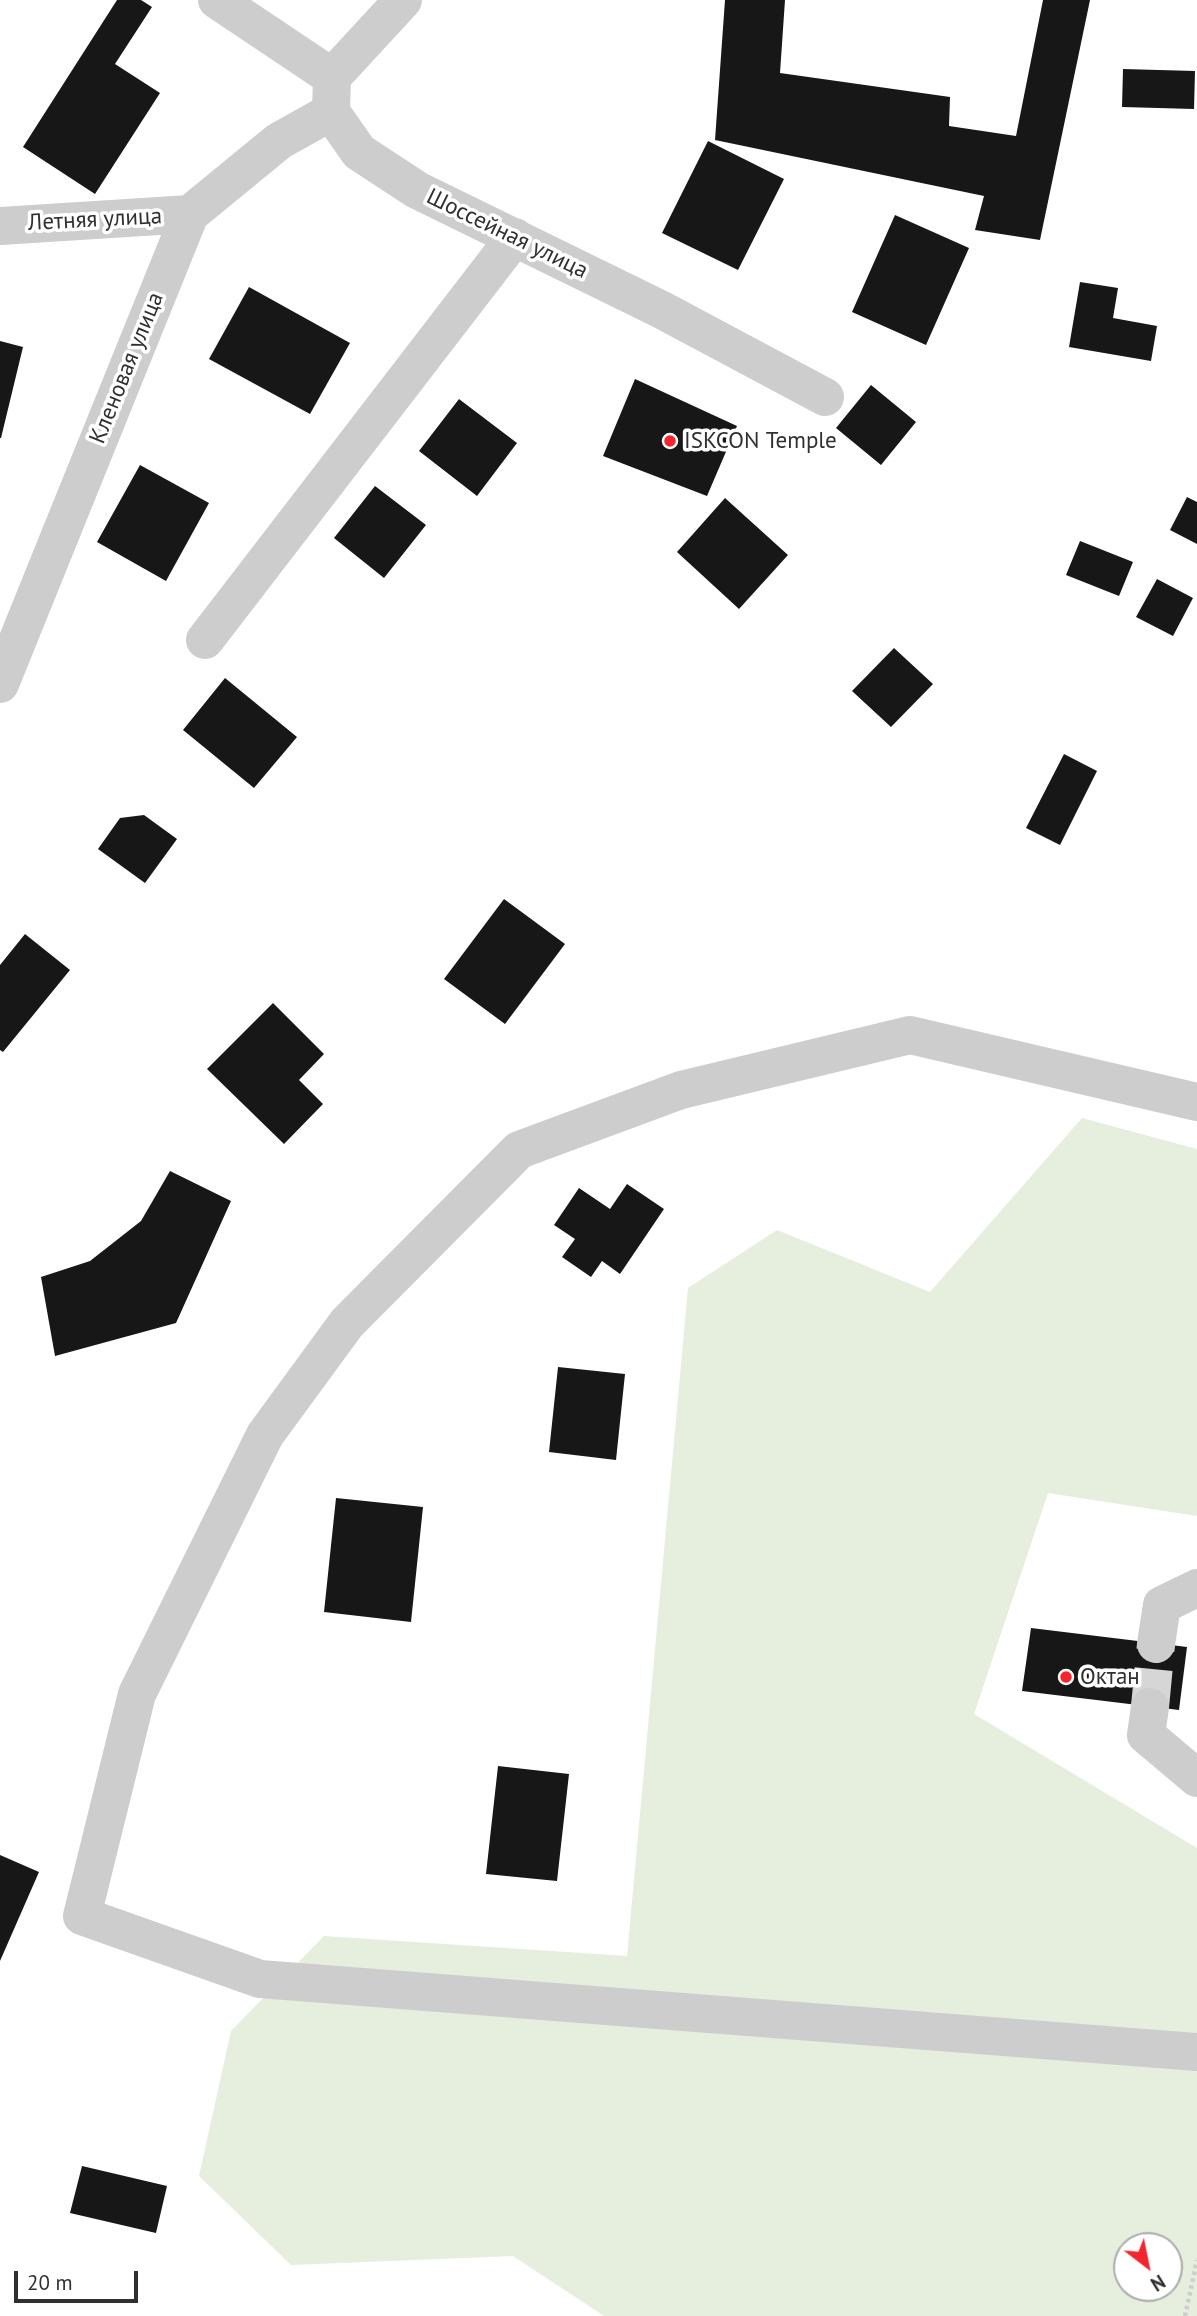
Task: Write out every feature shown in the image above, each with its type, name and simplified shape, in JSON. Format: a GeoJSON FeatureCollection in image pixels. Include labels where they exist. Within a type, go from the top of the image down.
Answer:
{"type":"FeatureCollection","features":[{"type":"Feature","properties":{"kind":"street"},"geometry":{"type":"LineString","coordinates":[[217,0],[331,94],[403,0]]}},
{"type":"Feature","properties":{"kind":"street","name":"Кленовая улица"},"geometry":{"type":"LineString","coordinates":[[0,684],[190,214],[331,94]]}},
{"type":"Feature","properties":{"kind":"street","name":"Шоссейная улица"},"geometry":{"type":"LineString","coordinates":[[331,94],[359,152],[417,190],[662,310],[825,397]]}},
{"type":"Feature","properties":{"kind":"street","name":"Летняя улица"},"geometry":{"type":"LineString","coordinates":[[0,226],[190,214]]}},
{"type":"Feature","properties":{"kind":"street"},"geometry":{"type":"LineString","coordinates":[[205,640],[515,237]]}},
{"type":"Feature","properties":{"kind":"street"},"geometry":{"type":"LineString","coordinates":[[1197,1102],[910,1035],[681,1090],[519,1150],[347,1323],[265,1435],[136,1694],[82,1916],[260,1979],[1197,2052]]}},
{"type":"Feature","properties":{"kind":"street"},"geometry":{"type":"LineString","coordinates":[[1156,1644],[1162,1605],[1197,1588]]}},
{"type":"Feature","properties":{"kind":"street"},"geometry":{"type":"LineString","coordinates":[[1150,1707],[1146,1735],[1197,1778]]}},
{"type":"Feature","properties":{"kind":"path"},"geometry":{"type":"LineString","coordinates":[[1185,2316],[1197,2260]]}},
{"type":"Feature","properties":{"kind":"green space"},"geometry":{"type":"Polygon","coordinates":[[[1082,1118],[1197,1149],[1197,1516],[1048,1493],[974,1714],[1197,1848],[1197,2316],[604,2316],[513,2256],[291,2265],[199,2176],[231,2031],[324,1936],[627,1956],[688,1288],[777,1230],[930,1292],[1082,1118]]]}},
{"type":"Feature","properties":{"kind":"building"},"geometry":{"type":"Polygon","coordinates":[[[117,0],[141,0],[152,7],[115,64],[160,93],[95,194],[23,147],[117,0]]]}},
{"type":"Feature","properties":{"kind":"building"},"geometry":{"type":"Polygon","coordinates":[[[725,0],[785,0],[780,73],[950,97],[949,126],[1016,136],[1043,0],[1090,0],[1040,240],[975,230],[984,196],[715,140],[725,0]]]}},
{"type":"Feature","properties":{"kind":"building"},"geometry":{"type":"Polygon","coordinates":[[[1123,69],[1195,71],[1194,109],[1122,107],[1123,69]]]}},
{"type":"Feature","properties":{"kind":"building"},"geometry":{"type":"Polygon","coordinates":[[[708,141],[784,179],[738,270],[662,233],[708,141]]]}},
{"type":"Feature","properties":{"kind":"building"},"geometry":{"type":"Polygon","coordinates":[[[895,215],[969,248],[926,345],[852,312],[895,215]]]}},
{"type":"Feature","properties":{"kind":"building"},"geometry":{"type":"Polygon","coordinates":[[[1080,282],[1118,288],[1113,318],[1157,326],[1151,361],[1069,347],[1080,282]]]}},
{"type":"Feature","properties":{"kind":"building"},"geometry":{"type":"Polygon","coordinates":[[[249,287],[350,343],[310,414],[209,359],[249,287]]]}},
{"type":"Feature","properties":{"kind":"building"},"geometry":{"type":"Polygon","coordinates":[[[0,341],[23,347],[1,438],[0,438],[0,341]]]}},
{"type":"Feature","properties":{"kind":"building","name":"ISKCON Temple"},"geometry":{"type":"Polygon","coordinates":[[[635,379],[737,426],[707,496],[603,456],[635,379]]]}},
{"type":"Feature","properties":{"kind":"building"},"geometry":{"type":"Polygon","coordinates":[[[871,385],[916,422],[881,465],[836,428],[871,385]]]}},
{"type":"Feature","properties":{"kind":"building"},"geometry":{"type":"Polygon","coordinates":[[[459,399],[517,443],[477,496],[419,451],[459,399]]]}},
{"type":"Feature","properties":{"kind":"building"},"geometry":{"type":"Polygon","coordinates":[[[140,465],[209,503],[166,581],[97,542],[140,465]]]}},
{"type":"Feature","properties":{"kind":"building"},"geometry":{"type":"Polygon","coordinates":[[[375,486],[426,525],[384,578],[334,538],[375,486]]]}},
{"type":"Feature","properties":{"kind":"building"},"geometry":{"type":"Polygon","coordinates":[[[1187,497],[1197,502],[1197,544],[1170,530],[1187,497]]]}},
{"type":"Feature","properties":{"kind":"building"},"geometry":{"type":"Polygon","coordinates":[[[725,498],[788,555],[739,609],[677,552],[725,498]]]}},
{"type":"Feature","properties":{"kind":"building"},"geometry":{"type":"Polygon","coordinates":[[[1080,541],[1133,562],[1119,596],[1066,575],[1080,541]]]}},
{"type":"Feature","properties":{"kind":"building"},"geometry":{"type":"Polygon","coordinates":[[[1157,579],[1193,598],[1173,636],[1136,617],[1157,579]]]}},
{"type":"Feature","properties":{"kind":"building"},"geometry":{"type":"Polygon","coordinates":[[[894,648],[933,684],[891,727],[852,691],[894,648]]]}},
{"type":"Feature","properties":{"kind":"building"},"geometry":{"type":"Polygon","coordinates":[[[225,678],[297,737],[254,788],[183,730],[225,678]]]}},
{"type":"Feature","properties":{"kind":"building"},"geometry":{"type":"Polygon","coordinates":[[[1064,754],[1097,771],[1060,845],[1026,828],[1064,754]]]}},
{"type":"Feature","properties":{"kind":"building"},"geometry":{"type":"Polygon","coordinates":[[[144,815],[177,839],[145,883],[98,849],[120,818],[144,815]]]}},
{"type":"Feature","properties":{"kind":"building"},"geometry":{"type":"Polygon","coordinates":[[[504,899],[565,944],[505,1024],[444,979],[504,899]]]}},
{"type":"Feature","properties":{"kind":"building"},"geometry":{"type":"Polygon","coordinates":[[[25,934],[70,970],[3,1052],[0,1050],[0,965],[25,934]]]}},
{"type":"Feature","properties":{"kind":"building"},"geometry":{"type":"Polygon","coordinates":[[[273,1003],[324,1054],[299,1080],[323,1104],[284,1144],[207,1069],[273,1003]]]}},
{"type":"Feature","properties":{"kind":"building"},"geometry":{"type":"Polygon","coordinates":[[[170,1171],[231,1201],[176,1323],[55,1356],[41,1277],[90,1261],[141,1221],[170,1171]]]}},
{"type":"Feature","properties":{"kind":"building"},"geometry":{"type":"Polygon","coordinates":[[[627,1184],[664,1209],[620,1274],[602,1261],[591,1277],[562,1257],[575,1239],[554,1225],[579,1188],[610,1209],[627,1184]]]}},
{"type":"Feature","properties":{"kind":"building"},"geometry":{"type":"Polygon","coordinates":[[[558,1367],[625,1374],[616,1460],[549,1452],[558,1367]]]}},
{"type":"Feature","properties":{"kind":"building"},"geometry":{"type":"Polygon","coordinates":[[[336,1498],[423,1507],[411,1622],[324,1612],[336,1498]]]}},
{"type":"Feature","properties":{"kind":"building"},"geometry":{"type":"Polygon","coordinates":[[[1031,1628],[1187,1647],[1179,1710],[1022,1691],[1031,1628]]]}},
{"type":"Feature","properties":{"kind":"building"},"geometry":{"type":"Polygon","coordinates":[[[498,1766],[569,1774],[557,1881],[486,1874],[498,1766]]]}},
{"type":"Feature","properties":{"kind":"building"},"geometry":{"type":"Polygon","coordinates":[[[0,1855],[39,1872],[0,1961],[0,1855]]]}},
{"type":"Feature","properties":{"kind":"building"},"geometry":{"type":"Polygon","coordinates":[[[82,2166],[167,2186],[156,2233],[70,2213],[82,2166]]]}},
{"type":"Feature","properties":{"kind":"tunnel"},"geometry":{"type":"LineString","coordinates":[[1150,1707],[1156,1644]]}},
{"type":"Feature","properties":{"kind":"place","name":"ISKCON Temple"},"geometry":{"type":"Point","coordinates":[670,441]}},
{"type":"Feature","properties":{"kind":"place","name":"Октан"},"geometry":{"type":"Point","coordinates":[1066,1677]}}]}
